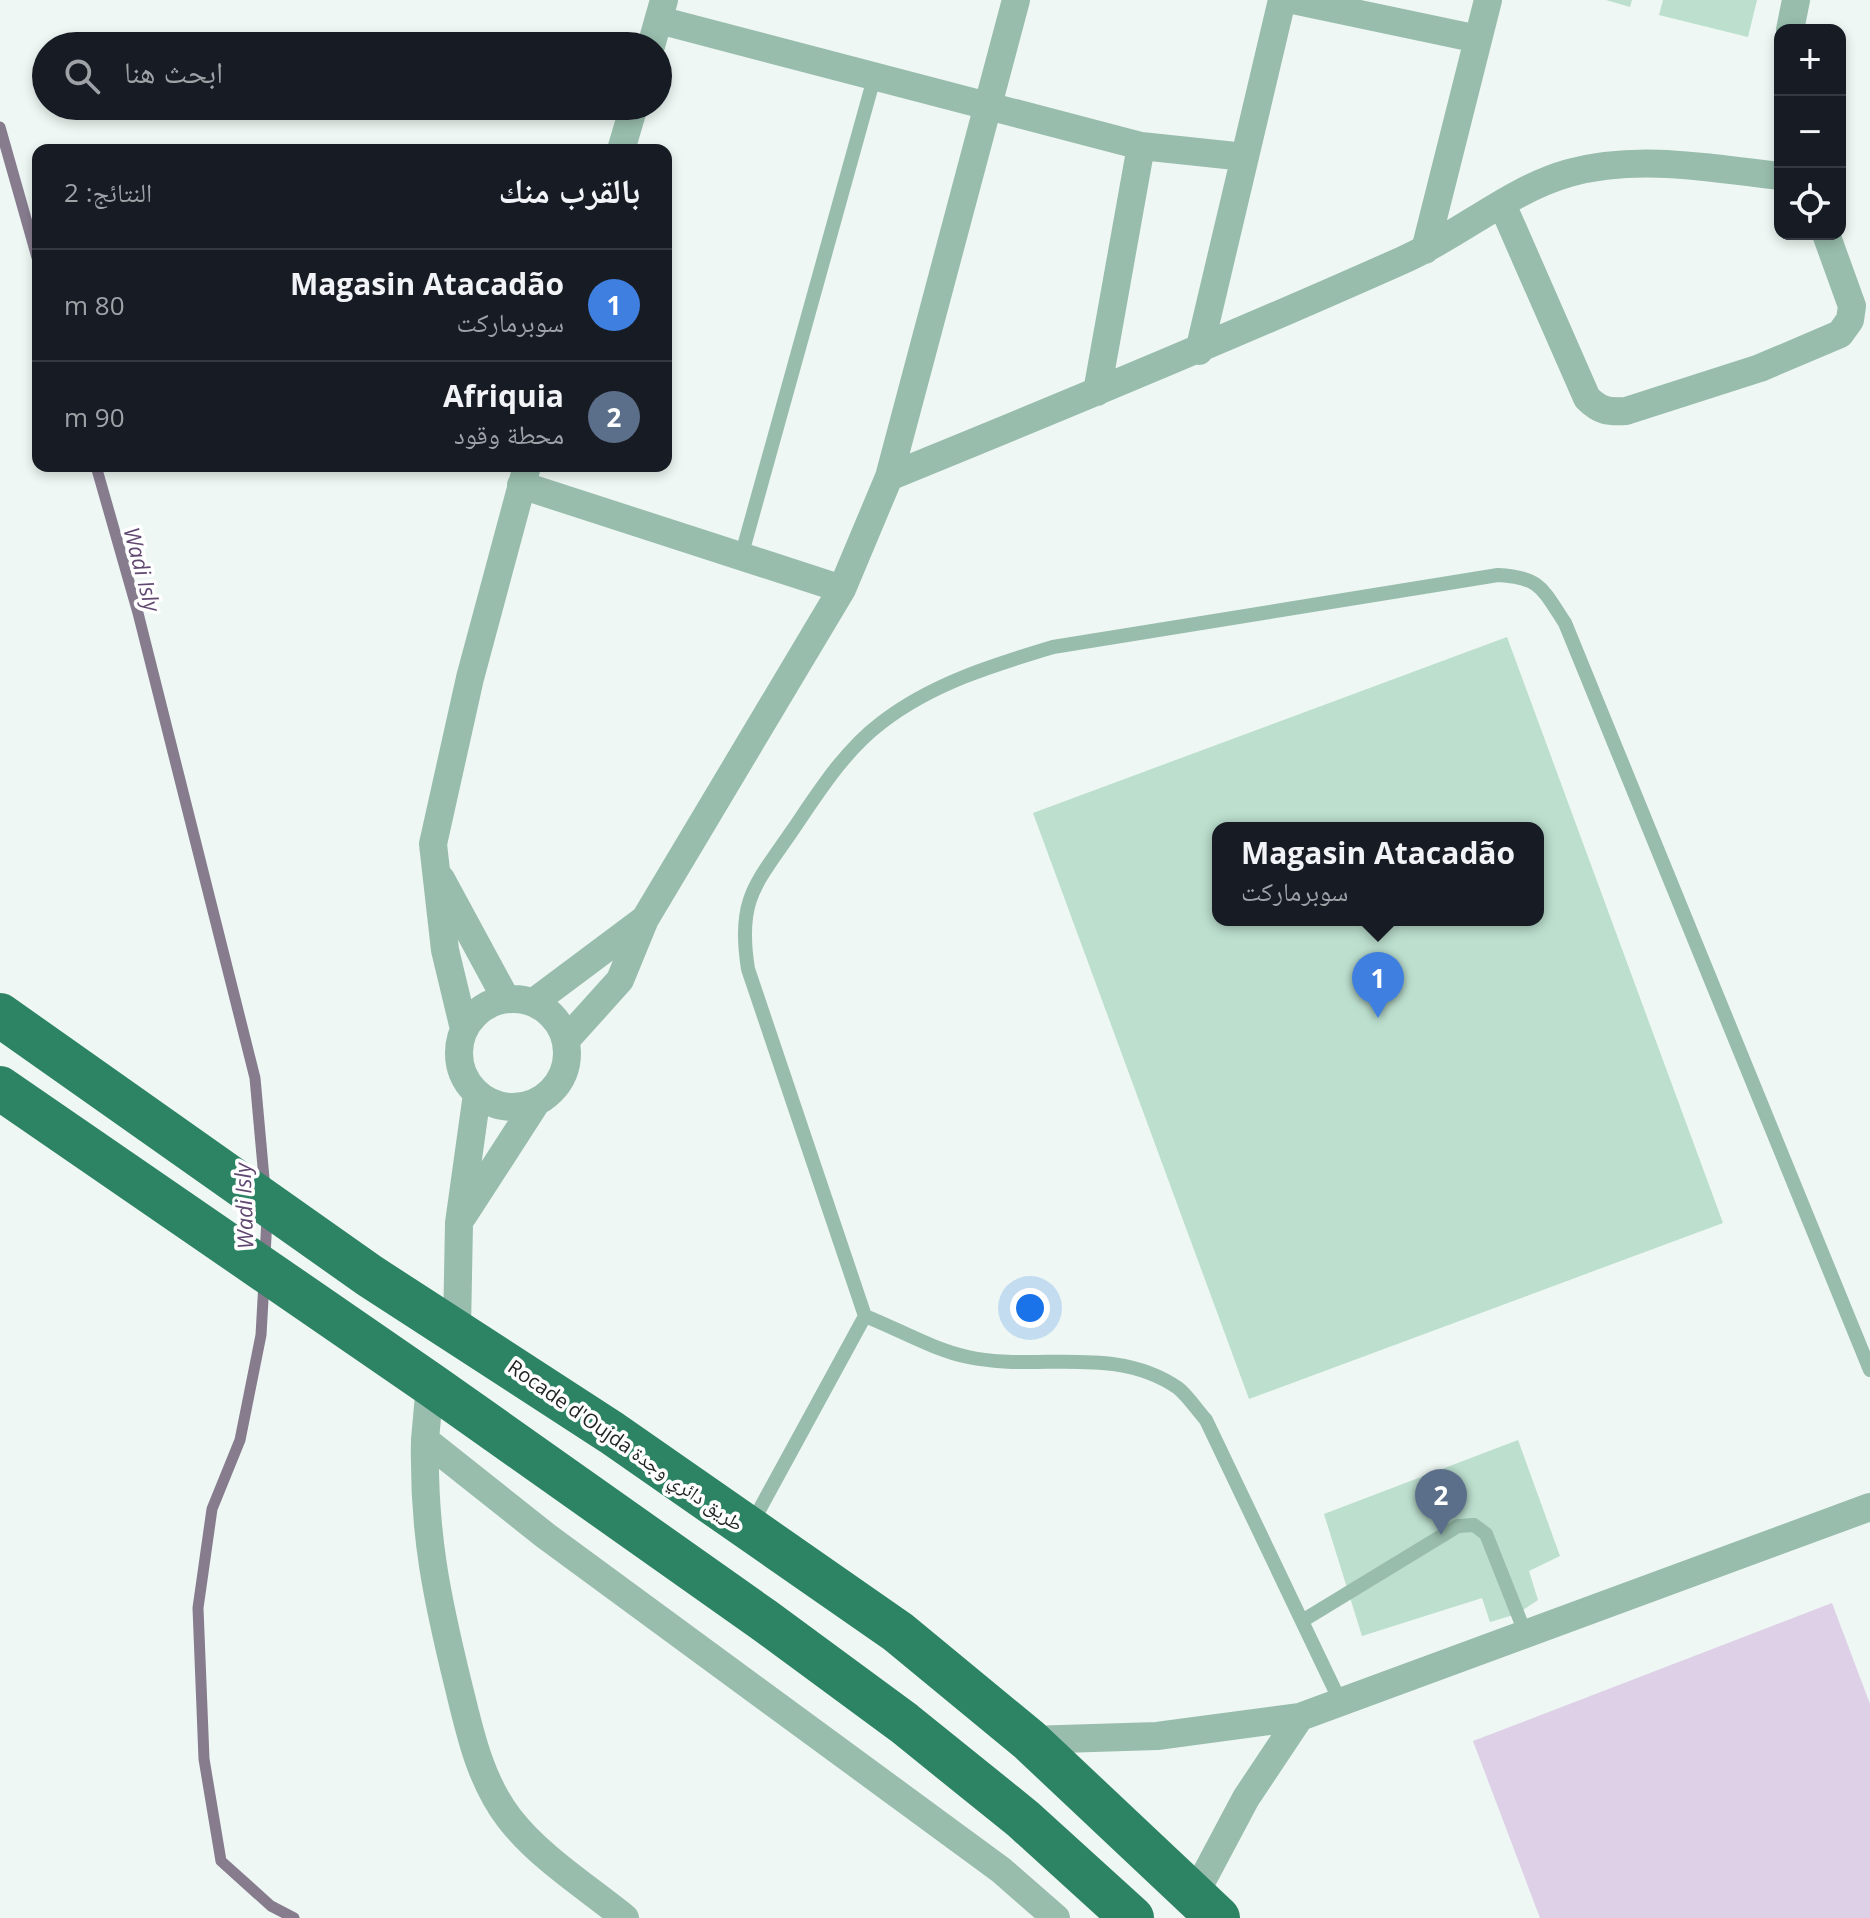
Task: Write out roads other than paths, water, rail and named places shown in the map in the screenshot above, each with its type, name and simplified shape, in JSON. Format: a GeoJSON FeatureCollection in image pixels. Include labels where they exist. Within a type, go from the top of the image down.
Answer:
{"type":"FeatureCollection","features":[{"type":"Feature","properties":{"kind":"highway","name":"Rocade d'Oujda طريق دائري وجدة"},"geometry":{"type":"LineString","coordinates":[[0,1015],[370,1276],[457,1329],[898,1632],[1029,1740],[1206,1906]]}},
{"type":"Feature","properties":{"kind":"highway"},"geometry":{"type":"LineString","coordinates":[[0,1088],[430,1384],[904,1723],[1112,1911]]}},
{"type":"Feature","properties":{"kind":"street"},"geometry":{"type":"LineString","coordinates":[[566,1040],[620,980],[645,919],[842,589],[889,477],[1016,0]]}},
{"type":"Feature","properties":{"kind":"street"},"geometry":{"type":"LineString","coordinates":[[1199,351],[1282,0]]}},
{"type":"Feature","properties":{"kind":"street"},"geometry":{"type":"LineString","coordinates":[[1293,0],[1478,39]]}},
{"type":"Feature","properties":{"kind":"street"},"geometry":{"type":"LineString","coordinates":[[1425,250],[1488,0]]}},
{"type":"Feature","properties":{"kind":"street"},"geometry":{"type":"LineString","coordinates":[[1791,24],[1796,0]]}},
{"type":"Feature","properties":{"kind":"street"},"geometry":{"type":"LineString","coordinates":[[658,22],[1141,146],[1245,157]]}},
{"type":"Feature","properties":{"kind":"street"},"geometry":{"type":"LineString","coordinates":[[623,144],[630,120]]}},
{"type":"Feature","properties":{"kind":"street"},"geometry":{"type":"LineString","coordinates":[[1097,392],[1141,146]]}},
{"type":"Feature","properties":{"kind":"street"},"geometry":{"type":"LineString","coordinates":[[889,477],[1199,351],[1425,250],[1502,204],[1568,173],[1615,164],[1687,165],[1774,175]]}},
{"type":"Feature","properties":{"kind":"street"},"geometry":{"type":"LineString","coordinates":[[1502,204],[1587,398],[1600,411],[1637,408],[1760,368],[1840,334],[1850,320],[1852,306],[1828,240]]}},
{"type":"Feature","properties":{"kind":"street"},"geometry":{"type":"LineString","coordinates":[[464,1029],[445,950],[432,865],[433,844],[470,678],[524,476],[741,557],[842,589]]}},
{"type":"Feature","properties":{"kind":"street"},"geometry":{"type":"LineString","coordinates":[[432,865],[506,999]]}},
{"type":"Feature","properties":{"kind":"street"},"geometry":{"type":"LineString","coordinates":[[534,1002],[645,919]]}},
{"type":"Feature","properties":{"kind":"street"},"geometry":{"type":"LineString","coordinates":[[459,1223],[536,1103],[552,1092],[562,1076],[567,1058],[566,1040],[559,1024],[534,1002],[506,999],[482,1009],[464,1029],[459,1046],[460,1064],[477,1094],[506,1107],[536,1103]]}},
{"type":"Feature","properties":{"kind":"street"},"geometry":{"type":"LineString","coordinates":[[457,1329],[459,1223],[477,1094]]}},
{"type":"Feature","properties":{"kind":"street"},"geometry":{"type":"LineString","coordinates":[[430,1384],[423,1505],[429,1554],[477,1762],[508,1818],[532,1842],[625,1918]]}},
{"type":"Feature","properties":{"kind":"street"},"geometry":{"type":"LineString","coordinates":[[425,1440],[546,1536],[1001,1870],[1056,1918]]}},
{"type":"Feature","properties":{"kind":"street"},"geometry":{"type":"LineString","coordinates":[[1029,1740],[1157,1736],[1300,1717],[1870,1507]]}},
{"type":"Feature","properties":{"kind":"street"},"geometry":{"type":"LineString","coordinates":[[1206,1906],[1246,1798],[1300,1717]]}},
{"type":"Feature","properties":{"kind":"lane"},"geometry":{"type":"LineString","coordinates":[[741,557],[874,78]]}},
{"type":"Feature","properties":{"kind":"lane"},"geometry":{"type":"LineString","coordinates":[[749,1529],[865,1316],[748,969],[744,944],[743,919],[750,892],[836,767],[880,723],[945,684],[1053,647],[1498,575],[1521,576],[1537,582],[1565,623],[1870,1370]]}},
{"type":"Feature","properties":{"kind":"lane"},"geometry":{"type":"LineString","coordinates":[[865,1316],[965,1356],[994,1361],[1112,1364],[1146,1371],[1180,1389],[1206,1420],[1341,1703]]}},
{"type":"Feature","properties":{"kind":"lane"},"geometry":{"type":"LineString","coordinates":[[1302,1621],[1458,1526],[1474,1525],[1486,1534],[1526,1635]]}},
{"type":"Feature","properties":{"kind":"waterway","name":"Wadi Isly"},"geometry":{"type":"LineString","coordinates":[[0,127],[32,240]]}},
{"type":"Feature","properties":{"kind":"waterway","name":"Wadi Isly"},"geometry":{"type":"LineString","coordinates":[[98,472],[138,613],[255,1078],[265,1189]]}},
{"type":"Feature","properties":{"kind":"waterway","name":"Wadi Isly"},"geometry":{"type":"LineString","coordinates":[[265,1256],[267,1218]]}},
{"type":"Feature","properties":{"kind":"waterway","name":"Wadi Isly"},"geometry":{"type":"LineString","coordinates":[[264,1282],[261,1335],[240,1440],[212,1509],[198,1608],[204,1759],[221,1861],[271,1906],[294,1918]]}},
{"type":"Feature","properties":{"kind":"place","name":"Magasin Atacadão"},"geometry":{"type":"Point","coordinates":[1378,1018]}},
{"type":"Feature","properties":{"kind":"place","name":"Afriquia"},"geometry":{"type":"Point","coordinates":[1441,1535]}}]}
